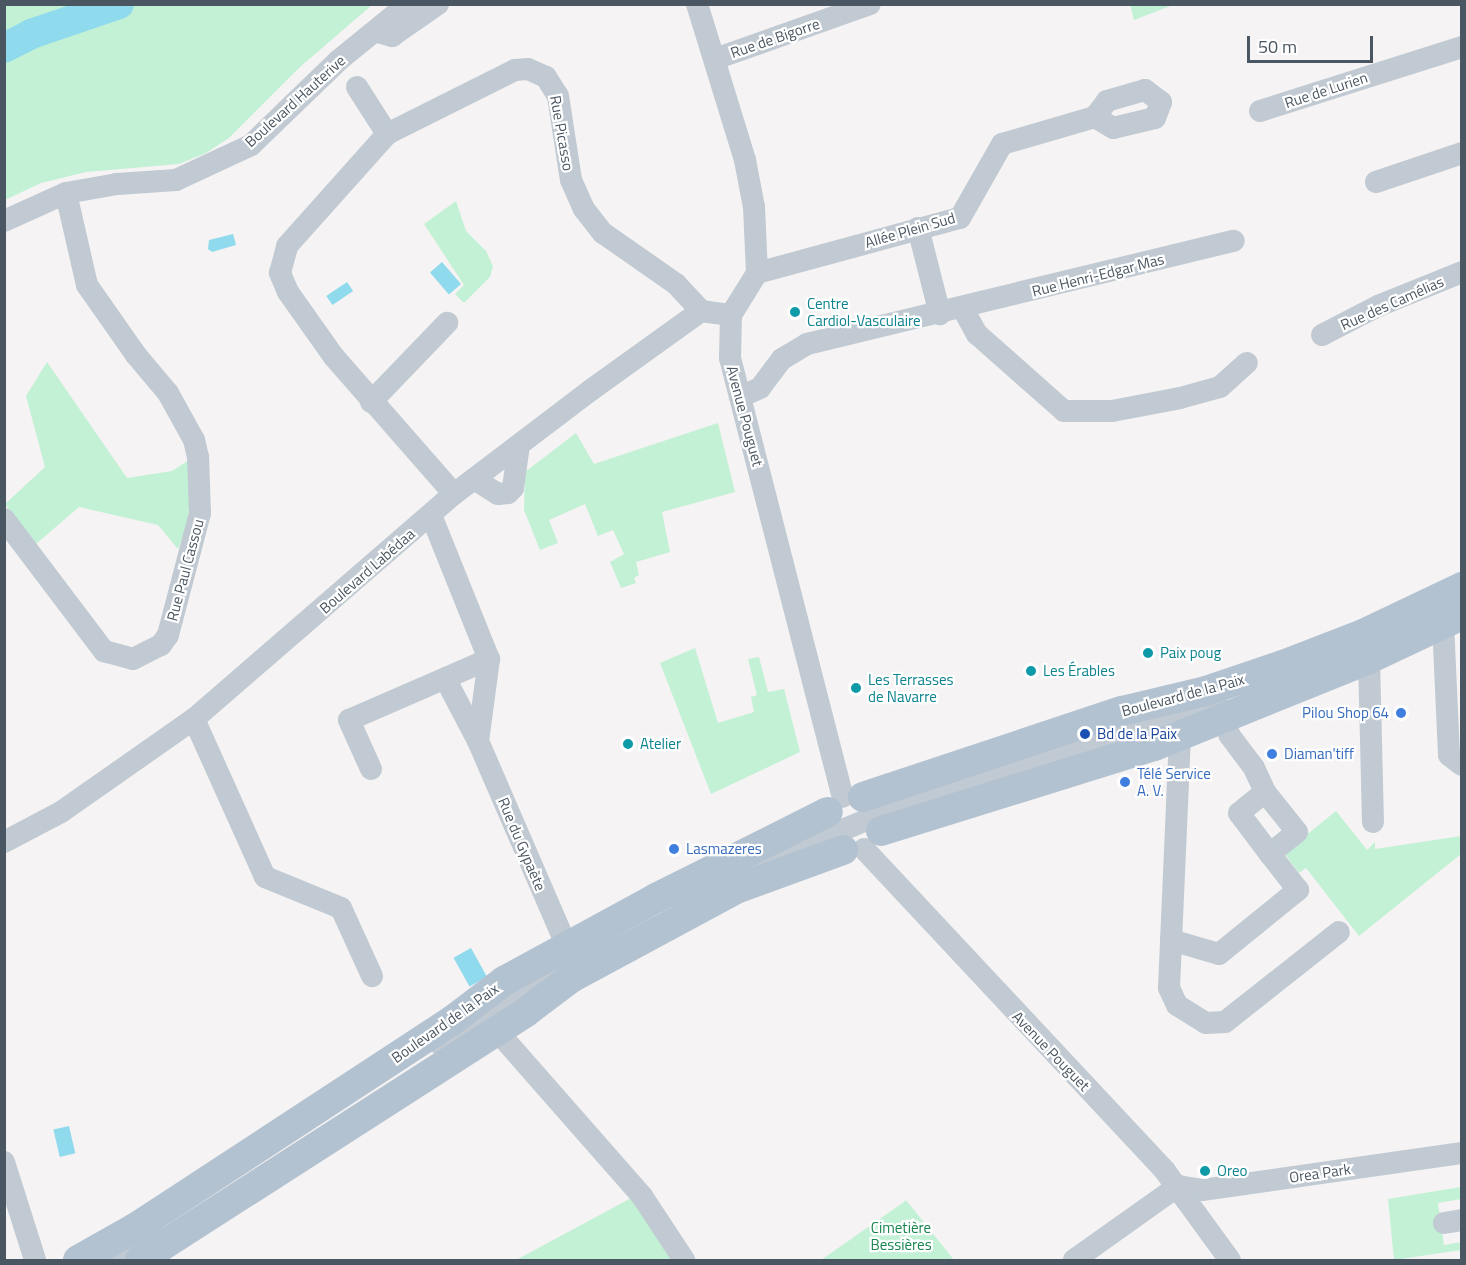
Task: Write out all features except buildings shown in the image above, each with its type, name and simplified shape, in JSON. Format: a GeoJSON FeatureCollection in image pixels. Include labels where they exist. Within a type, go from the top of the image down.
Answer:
{"type":"FeatureCollection","features":[{"type":"Feature","properties":{"kind":"main road","name":"Boulevard de la Paix"},"geometry":{"type":"LineString","coordinates":[[78,1260],[154,1216],[386,1065],[498,985],[567,947],[1064,729],[1283,665],[1363,634],[1454,604]]}},
{"type":"Feature","properties":{"kind":"main road","name":"Boulevard de la Paix"},"geometry":{"type":"LineString","coordinates":[[140,1260],[497,1031],[571,978],[854,823],[1180,736],[1371,650],[1454,604]]}},
{"type":"Feature","properties":{"kind":"street","name":"Boulevard Hauterive"},"geometry":{"type":"LineString","coordinates":[[4,221],[66,193],[117,184],[176,180],[251,145],[375,31],[408,4]]}},
{"type":"Feature","properties":{"kind":"street"},"geometry":{"type":"LineString","coordinates":[[375,31],[392,36],[438,4]]}},
{"type":"Feature","properties":{"kind":"street"},"geometry":{"type":"LineString","coordinates":[[697,4],[715,59],[754,207],[757,273],[731,315],[700,311]]}},
{"type":"Feature","properties":{"kind":"street","name":"Rue de Bigorre"},"geometry":{"type":"LineString","coordinates":[[715,59],[870,4]]}},
{"type":"Feature","properties":{"kind":"street","name":"Rue de Lurien"},"geometry":{"type":"LineString","coordinates":[[1260,111],[1461,47]]}},
{"type":"Feature","properties":{"kind":"street","name":"Rue Picasso"},"geometry":{"type":"LineString","coordinates":[[454,494],[371,402],[281,281],[280,262],[287,246],[387,134],[515,70],[538,73],[553,86],[558,96],[571,180],[584,209],[603,233],[676,284],[700,311]]}},
{"type":"Feature","properties":{"kind":"street"},"geometry":{"type":"LineString","coordinates":[[357,87],[387,134]]}},
{"type":"Feature","properties":{"kind":"street","name":"Allée Plein Sud"},"geometry":{"type":"LineString","coordinates":[[757,273],[960,218],[1002,144],[1095,117]]}},
{"type":"Feature","properties":{"kind":"street"},"geometry":{"type":"LineString","coordinates":[[1376,182],[1461,153]]}},
{"type":"Feature","properties":{"kind":"street","name":"Rue Paul Cassou"},"geometry":{"type":"LineString","coordinates":[[4,519],[104,651],[134,658],[145,656],[161,645],[168,634],[200,513],[198,457],[194,440],[168,393],[136,355],[87,285],[66,193]]}},
{"type":"Feature","properties":{"kind":"street"},"geometry":{"type":"LineString","coordinates":[[918,228],[940,314]]}},
{"type":"Feature","properties":{"kind":"street","name":"Rue Henri-Edgar Mas"},"geometry":{"type":"LineString","coordinates":[[740,397],[760,388],[782,359],[807,344],[963,309],[1234,241]]}},
{"type":"Feature","properties":{"kind":"street","name":"Rue des Camélias"},"geometry":{"type":"LineString","coordinates":[[1322,335],[1378,306],[1461,272]]}},
{"type":"Feature","properties":{"kind":"street"},"geometry":{"type":"LineString","coordinates":[[963,309],[977,334],[1064,411],[1112,411],[1180,398],[1220,387],[1247,363]]}},
{"type":"Feature","properties":{"kind":"street","name":"Boulevard Labédaa"},"geometry":{"type":"LineString","coordinates":[[4,842],[61,812],[194,719],[454,494],[700,311]]}},
{"type":"Feature","properties":{"kind":"street","name":"Avenue Pouguet"},"geometry":{"type":"LineString","coordinates":[[731,315],[730,358],[854,823],[1178,1186],[1230,1260]]}},
{"type":"Feature","properties":{"kind":"street"},"geometry":{"type":"LineString","coordinates":[[371,402],[447,323]]}},
{"type":"Feature","properties":{"kind":"street"},"geometry":{"type":"LineString","coordinates":[[474,479],[498,494],[508,493],[513,488],[519,445]]}},
{"type":"Feature","properties":{"kind":"street"},"geometry":{"type":"LineString","coordinates":[[431,515],[489,659],[478,741]]}},
{"type":"Feature","properties":{"kind":"street"},"geometry":{"type":"LineString","coordinates":[[1454,604],[1449,755],[1461,765]]}},
{"type":"Feature","properties":{"kind":"street"},"geometry":{"type":"LineString","coordinates":[[110,1260],[576,960],[721,881],[854,823],[1371,650],[1373,822]]}},
{"type":"Feature","properties":{"kind":"street"},"geometry":{"type":"LineString","coordinates":[[371,769],[348,720],[446,680],[489,659]]}},
{"type":"Feature","properties":{"kind":"street","name":"Rue du Gypaète"},"geometry":{"type":"LineString","coordinates":[[446,680],[478,741],[567,947]]}},
{"type":"Feature","properties":{"kind":"street"},"geometry":{"type":"LineString","coordinates":[[1223,718],[1230,736],[1254,768],[1265,792],[1297,832],[1270,854]]}},
{"type":"Feature","properties":{"kind":"street"},"geometry":{"type":"LineString","coordinates":[[194,719],[265,877],[341,908],[372,976]]}},
{"type":"Feature","properties":{"kind":"street"},"geometry":{"type":"LineString","coordinates":[[1180,736],[1169,988],[1177,1005],[1206,1023],[1225,1022],[1339,932]]}},
{"type":"Feature","properties":{"kind":"street"},"geometry":{"type":"LineString","coordinates":[[1171,940],[1219,954],[1298,890],[1239,813],[1265,792]]}},
{"type":"Feature","properties":{"kind":"street"},"geometry":{"type":"LineString","coordinates":[[497,1031],[642,1196],[684,1260]]}},
{"type":"Feature","properties":{"kind":"street","name":"Orea Park"},"geometry":{"type":"LineString","coordinates":[[1178,1186],[1202,1190],[1461,1153]]}},
{"type":"Feature","properties":{"kind":"street"},"geometry":{"type":"LineString","coordinates":[[6,1174],[34,1260]]}},
{"type":"Feature","properties":{"kind":"street"},"geometry":{"type":"LineString","coordinates":[[1074,1260],[1178,1186]]}},
{"type":"Feature","properties":{"kind":"green space"},"geometry":{"type":"Polygon","coordinates":[[[1130,4],[1173,4],[1173,5],[1134,20],[1130,4]]]}},
{"type":"Feature","properties":{"kind":"green space"},"geometry":{"type":"Polygon","coordinates":[[[4,5],[372,5],[300,67],[229,138],[206,153],[179,164],[86,172],[41,183],[5,200],[4,5]]]}},
{"type":"Feature","properties":{"kind":"green space"},"geometry":{"type":"Polygon","coordinates":[[[456,201],[466,231],[486,251],[493,266],[490,277],[464,303],[455,294],[464,285],[424,224],[456,201]]]}},
{"type":"Feature","properties":{"kind":"green space"},"geometry":{"type":"Polygon","coordinates":[[[47,362],[127,478],[172,471],[189,460],[193,483],[186,529],[178,549],[158,525],[79,507],[36,544],[5,504],[45,467],[26,396],[47,362]]]}},
{"type":"Feature","properties":{"kind":"green space"},"geometry":{"type":"Polygon","coordinates":[[[718,423],[735,492],[662,512],[670,552],[636,562],[639,575],[634,578],[636,583],[621,588],[610,562],[624,554],[613,530],[598,536],[585,504],[549,520],[558,543],[540,550],[524,510],[525,472],[576,433],[594,464],[718,423]]]}},
{"type":"Feature","properties":{"kind":"green space"},"geometry":{"type":"Polygon","coordinates":[[[695,648],[718,723],[754,712],[751,697],[757,695],[748,659],[759,657],[768,692],[784,689],[800,752],[711,794],[660,663],[695,648]]]}},
{"type":"Feature","properties":{"kind":"green space"},"geometry":{"type":"Polygon","coordinates":[[[1336,811],[1367,850],[1375,842],[1375,849],[1461,836],[1461,854],[1359,936],[1306,868],[1299,873],[1284,853],[1336,811]]]}},
{"type":"Feature","properties":{"kind":"green space"},"geometry":{"type":"Polygon","coordinates":[[[1461,1187],[1461,1199],[1438,1203],[1444,1245],[1461,1242],[1461,1250],[1394,1260],[1388,1199],[1461,1187]]]}},
{"type":"Feature","properties":{"kind":"green space"},"geometry":{"type":"Polygon","coordinates":[[[635,1196],[674,1260],[516,1260],[635,1196]]]}},
{"type":"Feature","properties":{"kind":"green space","name":"Cimetière Bessières"},"geometry":{"type":"Polygon","coordinates":[[[906,1200],[954,1260],[821,1260],[904,1202],[906,1200]]]}},
{"type":"Feature","properties":{"kind":"water"},"geometry":{"type":"Polygon","coordinates":[[[233,234],[236,245],[212,252],[208,249],[209,240],[233,234]]]}},
{"type":"Feature","properties":{"kind":"water"},"geometry":{"type":"Polygon","coordinates":[[[442,262],[461,284],[449,294],[430,272],[442,262]]]}},
{"type":"Feature","properties":{"kind":"water"},"geometry":{"type":"Polygon","coordinates":[[[347,282],[353,291],[332,305],[326,296],[347,282]]]}},
{"type":"Feature","properties":{"kind":"water"},"geometry":{"type":"Polygon","coordinates":[[[471,948],[487,977],[470,987],[454,958],[471,948]]]}},
{"type":"Feature","properties":{"kind":"water"},"geometry":{"type":"Polygon","coordinates":[[[69,1126],[75,1153],[60,1157],[53,1130],[69,1126]]]}},
{"type":"Feature","properties":{"kind":"waterway"},"geometry":{"type":"LineString","coordinates":[[4,48],[31,34],[119,4]]}},
{"type":"Feature","properties":{"kind":"place","name":"Centre Cardiol-Vasculaire"},"geometry":{"type":"Point","coordinates":[795,312]}},
{"type":"Feature","properties":{"kind":"place","name":"Paix poug"},"geometry":{"type":"Point","coordinates":[1148,653]}},
{"type":"Feature","properties":{"kind":"place","name":"Les Érables"},"geometry":{"type":"Point","coordinates":[1031,671]}},
{"type":"Feature","properties":{"kind":"place","name":"Les Terrasses de Navarre"},"geometry":{"type":"Point","coordinates":[856,688]}},
{"type":"Feature","properties":{"kind":"place","name":"Pilou Shop 64"},"geometry":{"type":"Point","coordinates":[1401,713]}},
{"type":"Feature","properties":{"kind":"place","name":"Bd de la Paix"},"geometry":{"type":"Point","coordinates":[1085,734]}},
{"type":"Feature","properties":{"kind":"place","name":"Atelier"},"geometry":{"type":"Point","coordinates":[628,744]}},
{"type":"Feature","properties":{"kind":"place","name":"Diaman'tiff"},"geometry":{"type":"Point","coordinates":[1272,754]}},
{"type":"Feature","properties":{"kind":"place","name":"Télé Service A. V."},"geometry":{"type":"Point","coordinates":[1125,782]}},
{"type":"Feature","properties":{"kind":"place","name":"Lasmazeres"},"geometry":{"type":"Point","coordinates":[674,849]}},
{"type":"Feature","properties":{"kind":"place","name":"Oreo"},"geometry":{"type":"Point","coordinates":[1205,1171]}}]}
